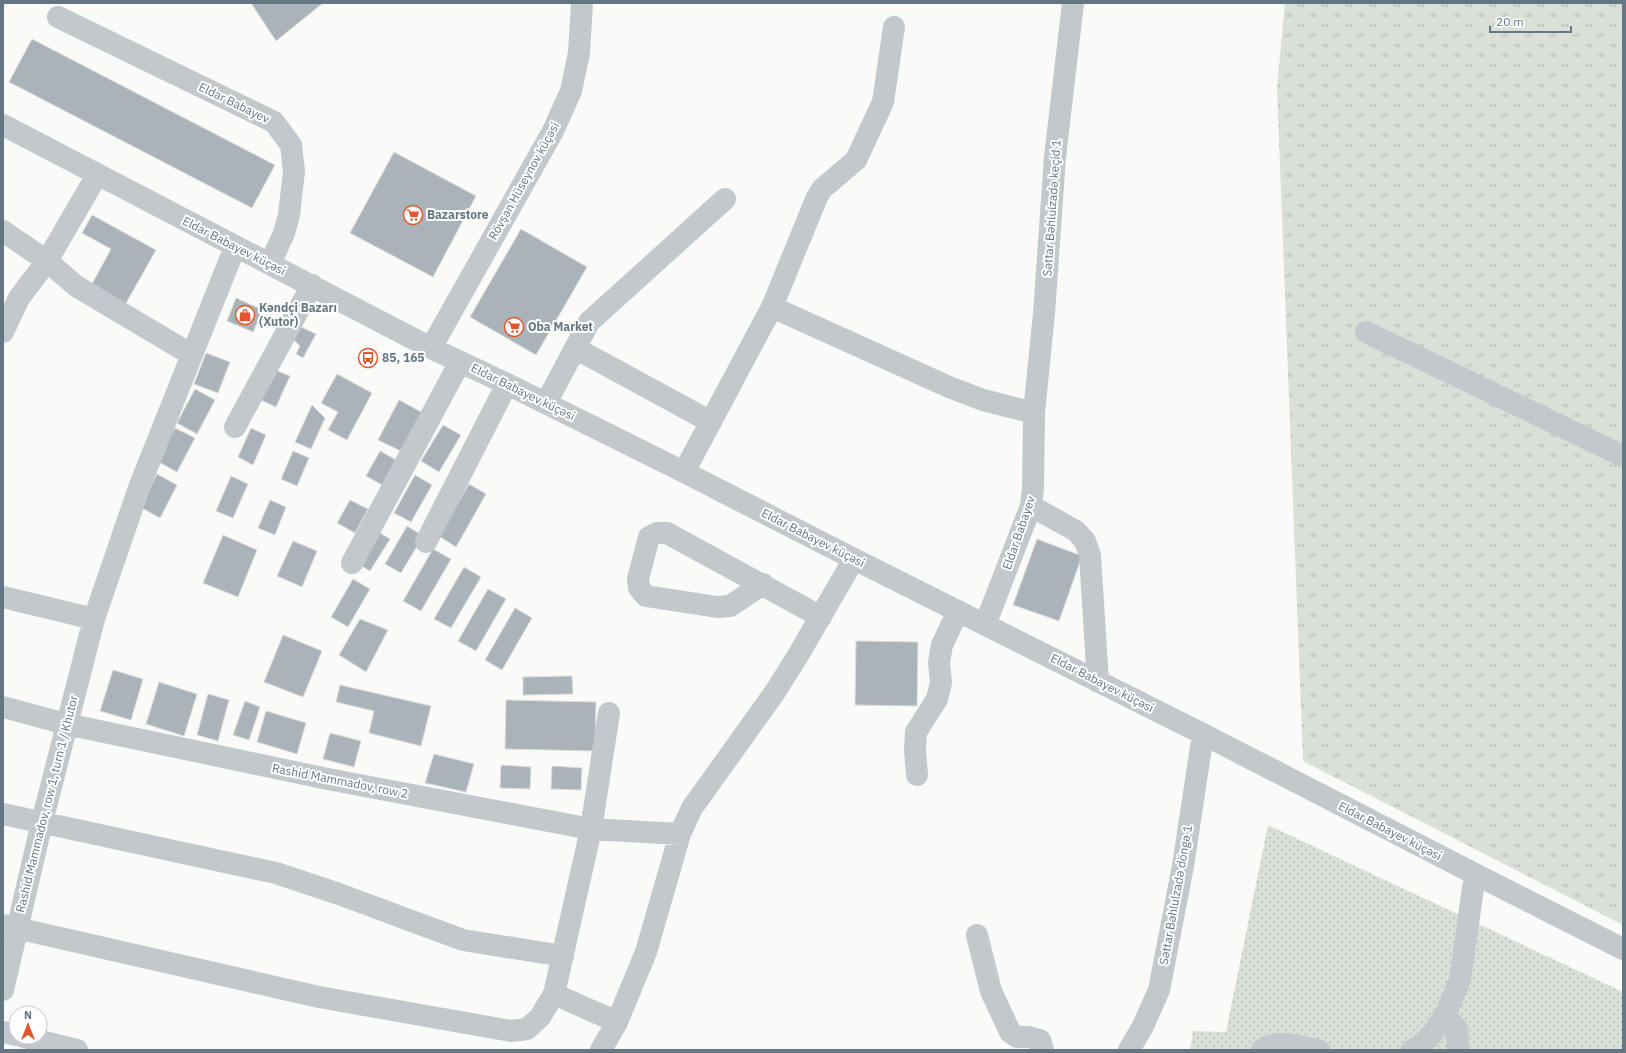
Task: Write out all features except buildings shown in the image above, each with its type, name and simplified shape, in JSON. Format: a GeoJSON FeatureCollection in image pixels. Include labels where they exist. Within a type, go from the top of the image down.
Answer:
{"type":"FeatureCollection","features":[{"type":"Feature","properties":{"kind":"street","name":"Rövşən Hüseynov küçəsi"},"geometry":{"type":"LineString","coordinates":[[431,348],[553,131],[571,90],[578,53],[582,3]]}},
{"type":"Feature","properties":{"kind":"street","name":"Səttar Bəhlulzadə keçid 1"},"geometry":{"type":"LineString","coordinates":[[1034,413],[1044,313],[1055,157],[1073,3]]}},
{"type":"Feature","properties":{"kind":"street","name":"Eldar Babayev"},"geometry":{"type":"LineString","coordinates":[[58,17],[274,122],[291,145],[294,171],[289,215],[284,233],[270,264]]}},
{"type":"Feature","properties":{"kind":"street"},"geometry":{"type":"LineString","coordinates":[[684,472],[772,307],[817,197],[822,189],[856,160],[883,102],[894,27]]}},
{"type":"Feature","properties":{"kind":"street","name":"Eldar Babayev küçəsi"},"geometry":{"type":"LineString","coordinates":[[3,125],[431,348],[546,403],[684,472],[1203,734],[1623,949]]}},
{"type":"Feature","properties":{"kind":"street"},"geometry":{"type":"LineString","coordinates":[[3,332],[19,298],[47,261],[98,175]]}},
{"type":"Feature","properties":{"kind":"street"},"geometry":{"type":"LineString","coordinates":[[546,403],[589,322],[725,199]]}},
{"type":"Feature","properties":{"kind":"street"},"geometry":{"type":"LineString","coordinates":[[3,230],[47,261],[76,286],[192,355]]}},
{"type":"Feature","properties":{"kind":"street","name":"Rashid Mammadov, row 1, turn 1 / Khutor"},"geometry":{"type":"LineString","coordinates":[[3,990],[10,927],[42,822],[94,620],[140,485],[235,247]]}},
{"type":"Feature","properties":{"kind":"street"},"geometry":{"type":"LineString","coordinates":[[236,427],[312,285]]}},
{"type":"Feature","properties":{"kind":"street"},"geometry":{"type":"LineString","coordinates":[[772,307],[950,387],[983,400],[1034,413]]}},
{"type":"Feature","properties":{"kind":"street"},"geometry":{"type":"LineString","coordinates":[[1366,332],[1623,456]]}},
{"type":"Feature","properties":{"kind":"street"},"geometry":{"type":"LineString","coordinates":[[575,348],[711,422]]}},
{"type":"Feature","properties":{"kind":"street"},"geometry":{"type":"LineString","coordinates":[[352,563],[460,362]]}},
{"type":"Feature","properties":{"kind":"street"},"geometry":{"type":"LineString","coordinates":[[426,542],[507,384]]}},
{"type":"Feature","properties":{"kind":"street","name":"Eldar Babayev"},"geometry":{"type":"LineString","coordinates":[[985,625],[1031,506],[1033,488],[1034,413]]}},
{"type":"Feature","properties":{"kind":"street"},"geometry":{"type":"LineString","coordinates":[[1031,506],[1076,531],[1085,541],[1090,555],[1098,682]]}},
{"type":"Feature","properties":{"kind":"street"},"geometry":{"type":"LineString","coordinates":[[763,584],[730,606],[716,607],[646,596],[639,588],[638,579],[649,537],[657,533],[667,533],[763,584],[821,617]]}},
{"type":"Feature","properties":{"kind":"street"},"geometry":{"type":"LineString","coordinates":[[601,1050],[617,1022],[646,952],[680,834],[692,808],[775,692],[821,617],[854,559]]}},
{"type":"Feature","properties":{"kind":"street"},"geometry":{"type":"LineString","coordinates":[[3,597],[94,620]]}},
{"type":"Feature","properties":{"kind":"street"},"geometry":{"type":"LineString","coordinates":[[917,775],[915,750],[916,732],[937,699],[941,683],[939,662],[942,645],[958,611]]}},
{"type":"Feature","properties":{"kind":"street","name":"Rashid Mammadov, row 2"},"geometry":{"type":"LineString","coordinates":[[3,707],[66,724],[328,779],[591,829],[680,834]]}},
{"type":"Feature","properties":{"kind":"street"},"geometry":{"type":"LineString","coordinates":[[10,927],[319,997],[511,1031],[527,1029],[540,1017],[554,994],[591,829],[609,713]]}},
{"type":"Feature","properties":{"kind":"street","name":"Səttar Bəhlulzadə döngə 1"},"geometry":{"type":"LineString","coordinates":[[1129,1050],[1143,1026],[1159,990],[1183,866],[1203,734]]}},
{"type":"Feature","properties":{"kind":"street"},"geometry":{"type":"LineString","coordinates":[[3,814],[276,873],[339,894],[463,940],[563,956]]}},
{"type":"Feature","properties":{"kind":"street"},"geometry":{"type":"LineString","coordinates":[[1412,1050],[1420,1046],[1433,1033],[1445,1015],[1460,980],[1475,874]]}},
{"type":"Feature","properties":{"kind":"street"},"geometry":{"type":"LineString","coordinates":[[977,936],[991,991],[1010,1032],[1017,1037],[1029,1037],[1040,1040],[1043,1050]]}},
{"type":"Feature","properties":{"kind":"street"},"geometry":{"type":"LineString","coordinates":[[554,994],[617,1022]]}},
{"type":"Feature","properties":{"kind":"street"},"geometry":{"type":"LineString","coordinates":[[1445,1015],[1457,1029],[1458,1050]]}},
{"type":"Feature","properties":{"kind":"street"},"geometry":{"type":"LineString","coordinates":[[48,1043],[77,1050]]}},
{"type":"Feature","properties":{"kind":"street"},"geometry":{"type":"LineString","coordinates":[[1262,1050],[1268,1045],[1285,1044],[1319,1050]]}},
{"type":"Feature","properties":{"kind":"green space"},"geometry":{"type":"Polygon","coordinates":[[[1285,3],[1623,3],[1623,925],[1303,761],[1277,88],[1285,3]]]}},
{"type":"Feature","properties":{"kind":"green space"},"geometry":{"type":"Polygon","coordinates":[[[1268,825],[1623,992],[1623,1050],[1190,1050],[1193,1031],[1226,1032],[1268,825]]]}},
{"type":"Feature","properties":{"kind":"place","name":"Bazarstore"},"geometry":{"type":"Point","coordinates":[413,215]}},
{"type":"Feature","properties":{"kind":"place","name":"Kəndçi Bazarı (Xutor)"},"geometry":{"type":"Point","coordinates":[245,315]}},
{"type":"Feature","properties":{"kind":"place","name":"Oba Market"},"geometry":{"type":"Point","coordinates":[514,327]}},
{"type":"Feature","properties":{"kind":"place","name":"85, 165"},"geometry":{"type":"Point","coordinates":[368,358]}}]}
